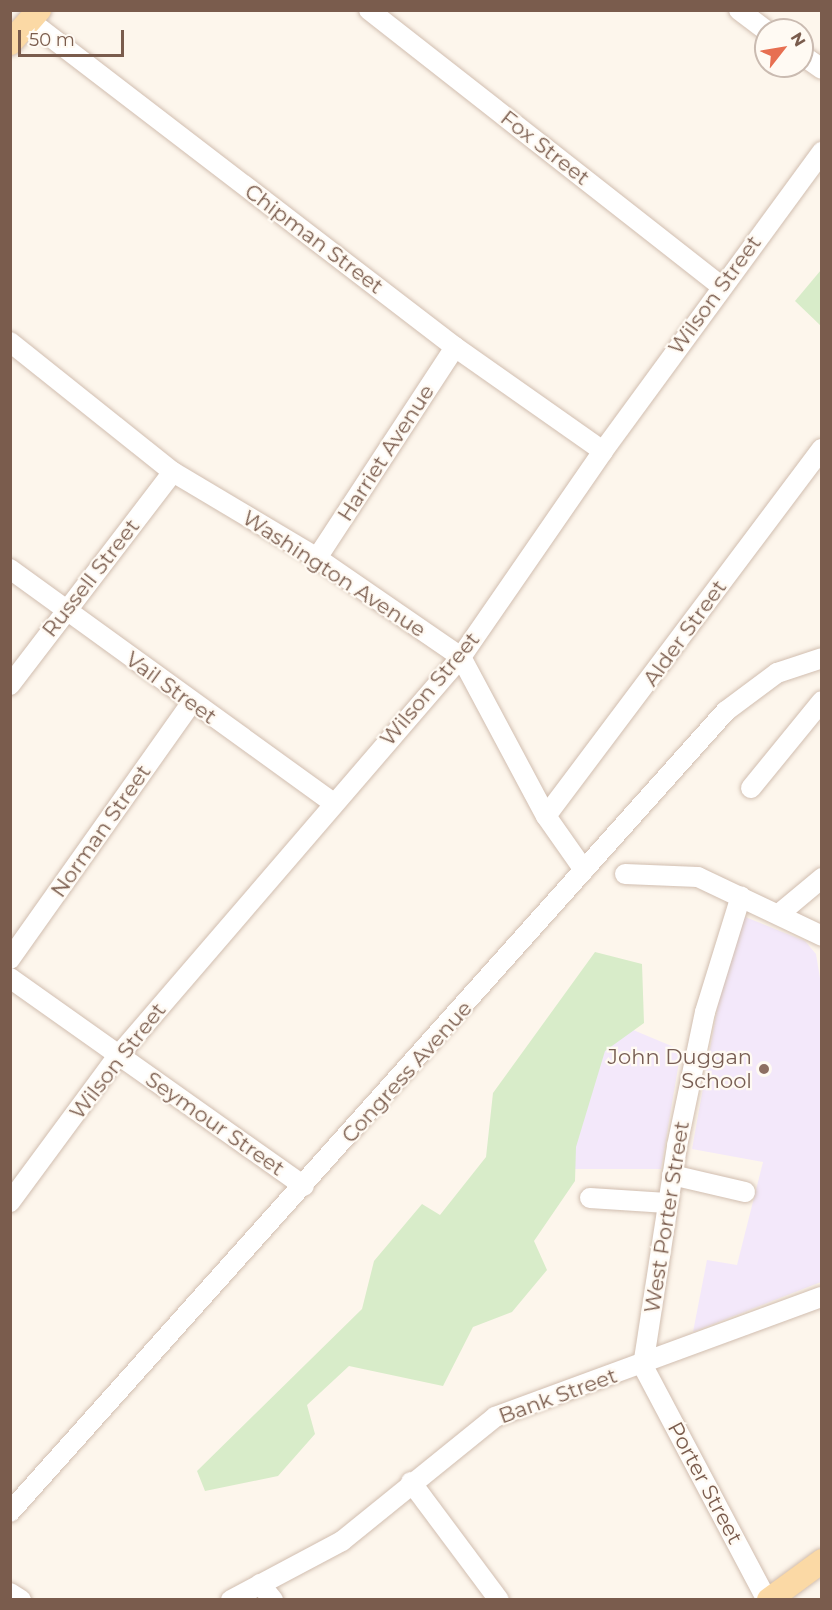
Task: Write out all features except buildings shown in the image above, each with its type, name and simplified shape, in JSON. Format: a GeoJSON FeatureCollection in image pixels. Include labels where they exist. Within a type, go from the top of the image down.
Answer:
{"type":"FeatureCollection","features":[{"type":"Feature","properties":{"kind":"main road"},"geometry":{"type":"LineString","coordinates":[[12,39],[34,16]]}},
{"type":"Feature","properties":{"kind":"main road"},"geometry":{"type":"LineString","coordinates":[[768,1599],[822,1561]]}},
{"type":"Feature","properties":{"kind":"street","name":"Fox Street"},"geometry":{"type":"LineString","coordinates":[[369,10],[721,286]]}},
{"type":"Feature","properties":{"kind":"street"},"geometry":{"type":"LineString","coordinates":[[739,10],[754,21]]}},
{"type":"Feature","properties":{"kind":"street","name":"Chipman Street"},"geometry":{"type":"LineString","coordinates":[[34,16],[456,347],[603,451]]}},
{"type":"Feature","properties":{"kind":"street","name":"Wilson Street"},"geometry":{"type":"LineString","coordinates":[[10,1202],[117,1057],[333,803],[461,657],[603,451],[721,286],[822,152]]}},
{"type":"Feature","properties":{"kind":"street","name":"Washington Avenue"},"geometry":{"type":"LineString","coordinates":[[10,342],[173,472],[317,558],[461,657],[546,816],[584,870]]}},
{"type":"Feature","properties":{"kind":"street","name":"Harriet Avenue"},"geometry":{"type":"LineString","coordinates":[[317,558],[456,347]]}},
{"type":"Feature","properties":{"kind":"street","name":"Alder Street"},"geometry":{"type":"LineString","coordinates":[[546,816],[822,448]]}},
{"type":"Feature","properties":{"kind":"street","name":"Russell Street"},"geometry":{"type":"LineString","coordinates":[[10,685],[64,610],[173,472]]}},
{"type":"Feature","properties":{"kind":"street","name":"Vail Street"},"geometry":{"type":"LineString","coordinates":[[10,569],[333,803]]}},
{"type":"Feature","properties":{"kind":"street","name":"Congress Avenue"},"geometry":{"type":"LineString","coordinates":[[10,1512],[736,702],[777,674],[822,658]]}},
{"type":"Feature","properties":{"kind":"street"},"geometry":{"type":"LineString","coordinates":[[750,788],[822,701]]}},
{"type":"Feature","properties":{"kind":"street","name":"Norman Street"},"geometry":{"type":"LineString","coordinates":[[10,959],[191,702]]}},
{"type":"Feature","properties":{"kind":"street"},"geometry":{"type":"LineString","coordinates":[[625,874],[688,875],[741,896],[822,936]]}},
{"type":"Feature","properties":{"kind":"street"},"geometry":{"type":"LineString","coordinates":[[779,914],[822,878]]}},
{"type":"Feature","properties":{"kind":"street","name":"West Porter Street"},"geometry":{"type":"LineString","coordinates":[[644,1366],[672,1175],[705,1012],[741,896]]}},
{"type":"Feature","properties":{"kind":"street","name":"Seymour Street"},"geometry":{"type":"LineString","coordinates":[[10,978],[117,1057],[304,1186]]}},
{"type":"Feature","properties":{"kind":"street"},"geometry":{"type":"LineString","coordinates":[[672,1175],[745,1192]]}},
{"type":"Feature","properties":{"kind":"street"},"geometry":{"type":"LineString","coordinates":[[590,1198],[668,1203]]}},
{"type":"Feature","properties":{"kind":"street","name":"Bank Street"},"geometry":{"type":"LineString","coordinates":[[231,1599],[342,1541],[411,1482],[504,1413],[644,1366],[822,1297]]}},
{"type":"Feature","properties":{"kind":"street","name":"Porter Street"},"geometry":{"type":"LineString","coordinates":[[644,1366],[768,1599]]}},
{"type":"Feature","properties":{"kind":"street"},"geometry":{"type":"LineString","coordinates":[[411,1482],[499,1599]]}},
{"type":"Feature","properties":{"kind":"street"},"geometry":{"type":"LineString","coordinates":[[260,1584],[273,1599]]}},
{"type":"Feature","properties":{"kind":"street"},"geometry":{"type":"LineString","coordinates":[[10,1593],[21,1599]]}},
{"type":"Feature","properties":{"kind":"shaded area","name":"John Duggan School"},"geometry":{"type":"Polygon","coordinates":[[[743,916],[805,941],[816,954],[822,990],[821,1282],[693,1332],[707,1260],[737,1265],[763,1162],[692,1149],[721,988],[743,916]]]}},
{"type":"Feature","properties":{"kind":"shaded area","name":"John Duggan School"},"geometry":{"type":"Polygon","coordinates":[[[595,1014],[681,1050],[661,1169],[545,1169],[595,1014]]]}},
{"type":"Feature","properties":{"kind":"green space"},"geometry":{"type":"Polygon","coordinates":[[[821,270],[821,326],[795,301],[821,270]]]}},
{"type":"Feature","properties":{"kind":"green space"},"geometry":{"type":"Polygon","coordinates":[[[595,952],[642,964],[644,1023],[605,1051],[576,1147],[575,1181],[534,1241],[547,1270],[512,1312],[473,1327],[443,1386],[349,1366],[307,1405],[315,1434],[278,1476],[205,1491],[197,1471],[362,1309],[374,1261],[422,1204],[440,1215],[486,1157],[493,1093],[595,952]]]}},
{"type":"Feature","properties":{"kind":"place","name":"John Duggan School"},"geometry":{"type":"Point","coordinates":[764,1069]}}]}
